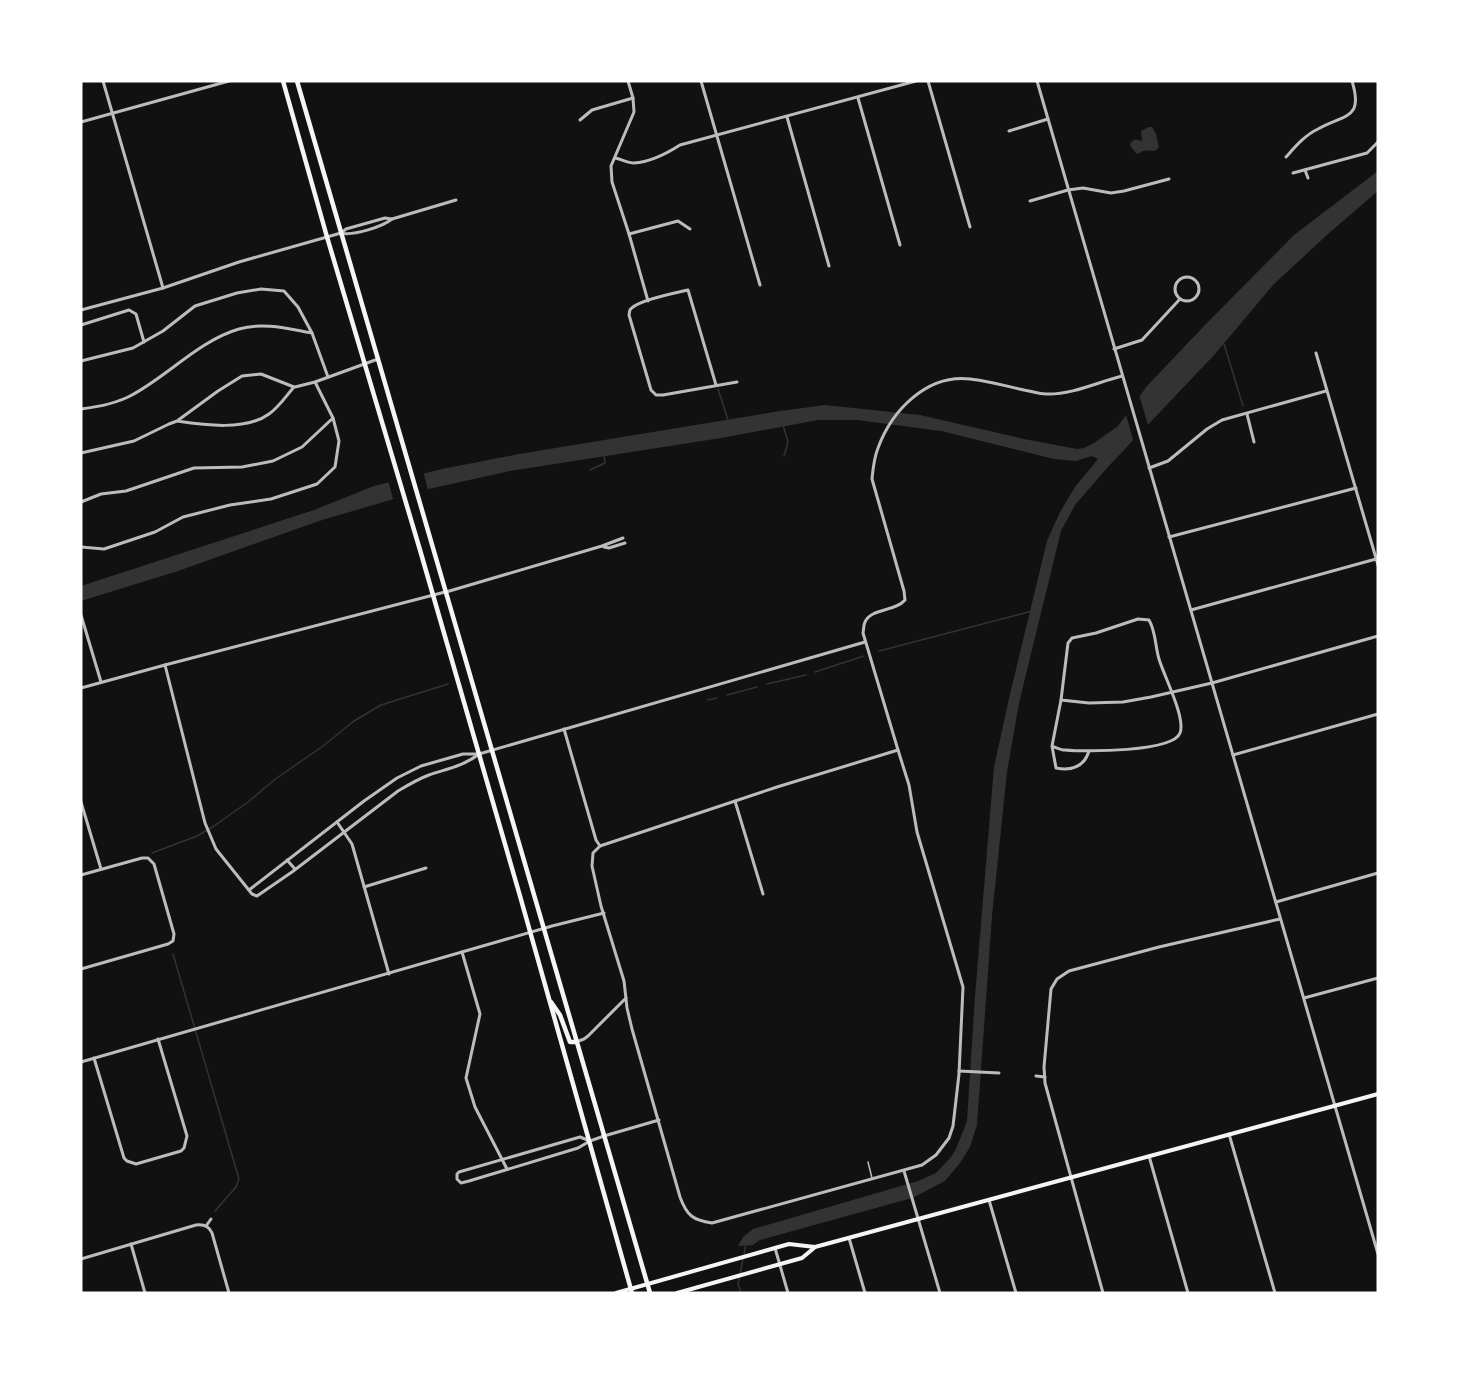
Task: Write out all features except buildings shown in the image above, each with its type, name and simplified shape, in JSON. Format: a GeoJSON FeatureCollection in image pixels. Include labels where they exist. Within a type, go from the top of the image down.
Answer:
{"type":"FeatureCollection","features":[{"type":"Feature","properties":{"kind":"main road"},"geometry":{"type":"LineString","coordinates":[[283,81],[632,1291]]}},
{"type":"Feature","properties":{"kind":"main road"},"geometry":{"type":"LineString","coordinates":[[297,81],[650,1293]]}},
{"type":"Feature","properties":{"kind":"main road"},"geometry":{"type":"LineString","coordinates":[[549,999],[560,1015],[570,1042],[576,1042]]}},
{"type":"Feature","properties":{"kind":"main road"},"geometry":{"type":"LineString","coordinates":[[616,1293],[632,1291],[648,1284],[789,1244],[815,1247],[1378,1094]]}},
{"type":"Feature","properties":{"kind":"main road"},"geometry":{"type":"LineString","coordinates":[[677,1293],[802,1258],[815,1247]]}},
{"type":"Feature","properties":{"kind":"street"},"geometry":{"type":"LineString","coordinates":[[103,81],[163,288]]}},
{"type":"Feature","properties":{"kind":"street"},"geometry":{"type":"LineString","coordinates":[[81,122],[229,81]]}},
{"type":"Feature","properties":{"kind":"street"},"geometry":{"type":"LineString","coordinates":[[628,81],[634,112],[611,166],[612,182],[648,301]]}},
{"type":"Feature","properties":{"kind":"street"},"geometry":{"type":"LineString","coordinates":[[701,81],[760,285]]}},
{"type":"Feature","properties":{"kind":"street"},"geometry":{"type":"LineString","coordinates":[[615,158],[633,163],[651,160],[680,145],[916,81]]}},
{"type":"Feature","properties":{"kind":"street"},"geometry":{"type":"LineString","coordinates":[[928,81],[970,226]]}},
{"type":"Feature","properties":{"kind":"street"},"geometry":{"type":"LineString","coordinates":[[1037,81],[1378,1254]]}},
{"type":"Feature","properties":{"kind":"street"},"geometry":{"type":"LineString","coordinates":[[1286,156],[1298,143],[1317,129],[1343,119],[1354,110],[1356,94],[1353,81]]}},
{"type":"Feature","properties":{"kind":"street"},"geometry":{"type":"LineString","coordinates":[[580,120],[592,110],[633,98]]}},
{"type":"Feature","properties":{"kind":"street"},"geometry":{"type":"LineString","coordinates":[[858,98],[900,245]]}},
{"type":"Feature","properties":{"kind":"street"},"geometry":{"type":"LineString","coordinates":[[787,117],[829,266]]}},
{"type":"Feature","properties":{"kind":"street"},"geometry":{"type":"LineString","coordinates":[[1009,131],[1048,119]]}},
{"type":"Feature","properties":{"kind":"street"},"geometry":{"type":"LineString","coordinates":[[1293,174],[1367,153],[1378,142]]}},
{"type":"Feature","properties":{"kind":"street"},"geometry":{"type":"LineString","coordinates":[[1305,170],[1308,178]]}},
{"type":"Feature","properties":{"kind":"street"},"geometry":{"type":"LineString","coordinates":[[1030,201],[1068,190],[1083,188],[1112,193],[1169,179]]}},
{"type":"Feature","properties":{"kind":"street"},"geometry":{"type":"LineString","coordinates":[[81,310],[163,288],[239,262],[341,233],[348,235],[386,224],[392,219],[456,200]]}},
{"type":"Feature","properties":{"kind":"street"},"geometry":{"type":"LineString","coordinates":[[629,234],[678,221],[690,229]]}},
{"type":"Feature","properties":{"kind":"street"},"geometry":{"type":"LineString","coordinates":[[1185,278],[1195,280],[1199,289],[1198,293],[1190,301],[1180,299],[1175,293],[1179,280],[1185,278]]}},
{"type":"Feature","properties":{"kind":"street"},"geometry":{"type":"LineString","coordinates":[[81,361],[133,348],[163,331],[195,306],[237,292],[261,289],[284,291],[298,307],[312,333],[328,377]]}},
{"type":"Feature","properties":{"kind":"street"},"geometry":{"type":"LineString","coordinates":[[716,385],[688,290],[635,305],[630,310],[628,315],[651,390],[656,395],[737,382]]}},
{"type":"Feature","properties":{"kind":"street"},"geometry":{"type":"LineString","coordinates":[[1114,349],[1142,340],[1180,299]]}},
{"type":"Feature","properties":{"kind":"street"},"geometry":{"type":"LineString","coordinates":[[81,325],[129,310],[136,314],[144,342]]}},
{"type":"Feature","properties":{"kind":"street"},"geometry":{"type":"LineString","coordinates":[[81,409],[98,407],[129,396],[212,341],[240,328],[273,326],[312,333]]}},
{"type":"Feature","properties":{"kind":"street"},"geometry":{"type":"LineString","coordinates":[[1316,353],[1378,565]]}},
{"type":"Feature","properties":{"kind":"street"},"geometry":{"type":"LineString","coordinates":[[81,453],[134,441],[177,421],[242,376],[261,374],[294,387],[315,382],[378,359]]}},
{"type":"Feature","properties":{"kind":"street"},"geometry":{"type":"LineString","coordinates":[[898,750],[600,846],[593,854],[592,866],[624,981],[632,1029],[685,1210],[696,1220],[712,1223],[922,1165],[936,1155],[949,1138],[954,1119],[959,1071],[963,987],[917,832],[909,785],[863,633],[865,621],[872,614],[900,605],[905,600],[872,479],[873,465],[887,428],[924,388],[952,378],[969,379],[1045,394],[1063,393],[1122,376]]}},
{"type":"Feature","properties":{"kind":"street"},"geometry":{"type":"LineString","coordinates":[[81,547],[104,549],[155,532],[183,517],[230,505],[271,499],[317,484],[335,467],[339,441],[333,418],[315,382]]}},
{"type":"Feature","properties":{"kind":"street"},"geometry":{"type":"LineString","coordinates":[[177,421],[202,425],[249,423],[260,420],[278,407],[294,387]]}},
{"type":"Feature","properties":{"kind":"street"},"geometry":{"type":"LineString","coordinates":[[1149,468],[1168,461],[1207,429],[1222,420],[1326,391]]}},
{"type":"Feature","properties":{"kind":"street"},"geometry":{"type":"LineString","coordinates":[[1247,414],[1254,442]]}},
{"type":"Feature","properties":{"kind":"street"},"geometry":{"type":"LineString","coordinates":[[81,502],[101,494],[126,490],[194,468],[242,466],[273,461],[302,447],[333,418]]}},
{"type":"Feature","properties":{"kind":"street"},"geometry":{"type":"LineString","coordinates":[[1169,537],[1356,488]]}},
{"type":"Feature","properties":{"kind":"street"},"geometry":{"type":"LineString","coordinates":[[81,688],[165,664],[446,592],[623,538]]}},
{"type":"Feature","properties":{"kind":"street"},"geometry":{"type":"LineString","coordinates":[[602,546],[609,548],[625,543]]}},
{"type":"Feature","properties":{"kind":"street"},"geometry":{"type":"LineString","coordinates":[[1191,610],[1376,560]]}},
{"type":"Feature","properties":{"kind":"street"},"geometry":{"type":"LineString","coordinates":[[81,615],[101,682]]}},
{"type":"Feature","properties":{"kind":"street"},"geometry":{"type":"LineString","coordinates":[[1053,746],[1062,750],[1112,751],[1161,745],[1174,741],[1180,735],[1182,725],[1149,620],[1138,619],[1096,633],[1072,638],[1068,643],[1053,746],[1056,768],[1065,770],[1079,766],[1086,760],[1089,752]]}},
{"type":"Feature","properties":{"kind":"street"},"geometry":{"type":"LineString","coordinates":[[1061,700],[1089,703],[1123,702],[1212,683],[1378,636]]}},
{"type":"Feature","properties":{"kind":"street"},"geometry":{"type":"LineString","coordinates":[[249,890],[337,822],[410,771],[463,754],[478,754],[493,750],[865,642]]}},
{"type":"Feature","properties":{"kind":"street"},"geometry":{"type":"LineString","coordinates":[[165,664],[206,823],[216,849],[249,890],[257,896],[398,791],[428,776],[467,763],[478,754]]}},
{"type":"Feature","properties":{"kind":"street"},"geometry":{"type":"LineString","coordinates":[[1233,755],[1378,714]]}},
{"type":"Feature","properties":{"kind":"street"},"geometry":{"type":"LineString","coordinates":[[564,729],[596,840],[600,846]]}},
{"type":"Feature","properties":{"kind":"street"},"geometry":{"type":"LineString","coordinates":[[735,801],[763,894]]}},
{"type":"Feature","properties":{"kind":"street"},"geometry":{"type":"LineString","coordinates":[[81,802],[101,870]]}},
{"type":"Feature","properties":{"kind":"street"},"geometry":{"type":"LineString","coordinates":[[337,822],[351,844],[389,974]]}},
{"type":"Feature","properties":{"kind":"street"},"geometry":{"type":"LineString","coordinates":[[81,875],[148,858],[154,864],[174,934],[172,941],[168,944],[81,969]]}},
{"type":"Feature","properties":{"kind":"street"},"geometry":{"type":"LineString","coordinates":[[287,860],[295,869]]}},
{"type":"Feature","properties":{"kind":"street"},"geometry":{"type":"LineString","coordinates":[[364,887],[426,868]]}},
{"type":"Feature","properties":{"kind":"street"},"geometry":{"type":"LineString","coordinates":[[1276,902],[1378,873]]}},
{"type":"Feature","properties":{"kind":"street"},"geometry":{"type":"LineString","coordinates":[[81,1062],[604,913]]}},
{"type":"Feature","properties":{"kind":"street"},"geometry":{"type":"LineString","coordinates":[[1103,1293],[1047,1090],[1044,1067],[1051,989],[1057,979],[1069,971],[1281,918]]}},
{"type":"Feature","properties":{"kind":"street"},"geometry":{"type":"LineString","coordinates":[[462,952],[480,1014],[466,1078],[475,1107],[507,1169]]}},
{"type":"Feature","properties":{"kind":"street"},"geometry":{"type":"LineString","coordinates":[[1304,998],[1378,978]]}},
{"type":"Feature","properties":{"kind":"street"},"geometry":{"type":"LineString","coordinates":[[576,1042],[588,1036],[627,997]]}},
{"type":"Feature","properties":{"kind":"street"},"geometry":{"type":"LineString","coordinates":[[94,1058],[124,1158],[136,1164],[181,1151],[187,1136],[158,1039]]}},
{"type":"Feature","properties":{"kind":"street"},"geometry":{"type":"LineString","coordinates":[[959,1071],[999,1073]]}},
{"type":"Feature","properties":{"kind":"street"},"geometry":{"type":"LineString","coordinates":[[1036,1076],[1045,1077]]}},
{"type":"Feature","properties":{"kind":"street"},"geometry":{"type":"LineString","coordinates":[[590,1141],[580,1137],[459,1172],[457,1179],[464,1182],[578,1148],[604,1136],[659,1120]]}},
{"type":"Feature","properties":{"kind":"street"},"geometry":{"type":"LineString","coordinates":[[1229,1134],[1275,1293]]}},
{"type":"Feature","properties":{"kind":"street"},"geometry":{"type":"LineString","coordinates":[[1149,1156],[1188,1293]]}},
{"type":"Feature","properties":{"kind":"street"},"geometry":{"type":"LineString","coordinates":[[904,1170],[940,1293]]}},
{"type":"Feature","properties":{"kind":"street"},"geometry":{"type":"LineString","coordinates":[[990,1200],[1016,1293]]}},
{"type":"Feature","properties":{"kind":"street"},"geometry":{"type":"LineString","coordinates":[[206,1226],[211,1219]]}},
{"type":"Feature","properties":{"kind":"street"},"geometry":{"type":"LineString","coordinates":[[81,1259],[202,1225],[210,1229],[212,1233],[229,1293]]}},
{"type":"Feature","properties":{"kind":"street"},"geometry":{"type":"LineString","coordinates":[[849,1238],[865,1293]]}},
{"type":"Feature","properties":{"kind":"street"},"geometry":{"type":"LineString","coordinates":[[131,1244],[145,1293]]}},
{"type":"Feature","properties":{"kind":"street"},"geometry":{"type":"LineString","coordinates":[[775,1248],[788,1293]]}},
{"type":"Feature","properties":{"kind":"lane"},"geometry":{"type":"LineString","coordinates":[[868,1162],[872,1179]]}},
{"type":"Feature","properties":{"kind":"shaded area"},"geometry":{"type":"Polygon","coordinates":[[[1152,127],[1156,134],[1159,147],[1137,154],[1130,144],[1134,140],[1142,141],[1141,131],[1152,127]]]}},
{"type":"Feature","properties":{"kind":"shaded area"},"geometry":{"type":"Polygon","coordinates":[[[1378,171],[1378,191],[1274,284],[1215,354],[1075,505],[1061,531],[1019,703],[1007,772],[992,916],[977,1125],[970,1147],[945,1181],[912,1198],[760,1240],[753,1245],[738,1246],[743,1237],[753,1229],[918,1181],[936,1173],[956,1149],[967,1121],[994,767],[1047,541],[1060,512],[1075,487],[1098,459],[1092,456],[1076,461],[1054,459],[941,431],[857,420],[818,420],[721,438],[510,471],[424,490],[319,521],[178,571],[81,601],[81,586],[314,510],[374,486],[442,469],[519,454],[780,411],[825,405],[920,415],[1024,439],[1077,449],[1084,448],[1118,426],[1147,386],[1294,235],[1378,171]]]}},
{"type":"Feature","properties":{"kind":"pier"},"geometry":{"type":"Polygon","coordinates":[[[1139,395],[1149,428],[1134,443],[1125,411],[1139,395]]]}},
{"type":"Feature","properties":{"kind":"pier"},"geometry":{"type":"Polygon","coordinates":[[[423,471],[428,490],[393,499],[388,480],[423,471]]]}},
{"type":"Feature","properties":{"kind":"waterway"},"geometry":{"type":"LineString","coordinates":[[1224,344],[1243,406]]}},
{"type":"Feature","properties":{"kind":"waterway"},"geometry":{"type":"LineString","coordinates":[[718,389],[728,420]]}},
{"type":"Feature","properties":{"kind":"waterway"},"geometry":{"type":"LineString","coordinates":[[783,425],[788,442],[784,456]]}},
{"type":"Feature","properties":{"kind":"waterway"},"geometry":{"type":"LineString","coordinates":[[590,470],[605,463],[604,456]]}},
{"type":"Feature","properties":{"kind":"waterway"},"geometry":{"type":"LineString","coordinates":[[879,651],[1032,611]]}},
{"type":"Feature","properties":{"kind":"waterway"},"geometry":{"type":"LineString","coordinates":[[815,672],[864,656]]}},
{"type":"Feature","properties":{"kind":"waterway"},"geometry":{"type":"LineString","coordinates":[[767,684],[806,675]]}},
{"type":"Feature","properties":{"kind":"waterway"},"geometry":{"type":"LineString","coordinates":[[152,853],[197,836],[214,826],[354,721],[381,705],[448,684]]}},
{"type":"Feature","properties":{"kind":"waterway"},"geometry":{"type":"LineString","coordinates":[[727,695],[757,687]]}},
{"type":"Feature","properties":{"kind":"waterway"},"geometry":{"type":"LineString","coordinates":[[708,700],[717,698]]}},
{"type":"Feature","properties":{"kind":"waterway"},"geometry":{"type":"LineString","coordinates":[[173,954],[239,1179],[236,1187],[215,1211]]}},
{"type":"Feature","properties":{"kind":"waterway"},"geometry":{"type":"LineString","coordinates":[[744,1254],[746,1244]]}},
{"type":"Feature","properties":{"kind":"waterway"},"geometry":{"type":"LineString","coordinates":[[741,1293],[738,1284],[743,1259]]}}]}
